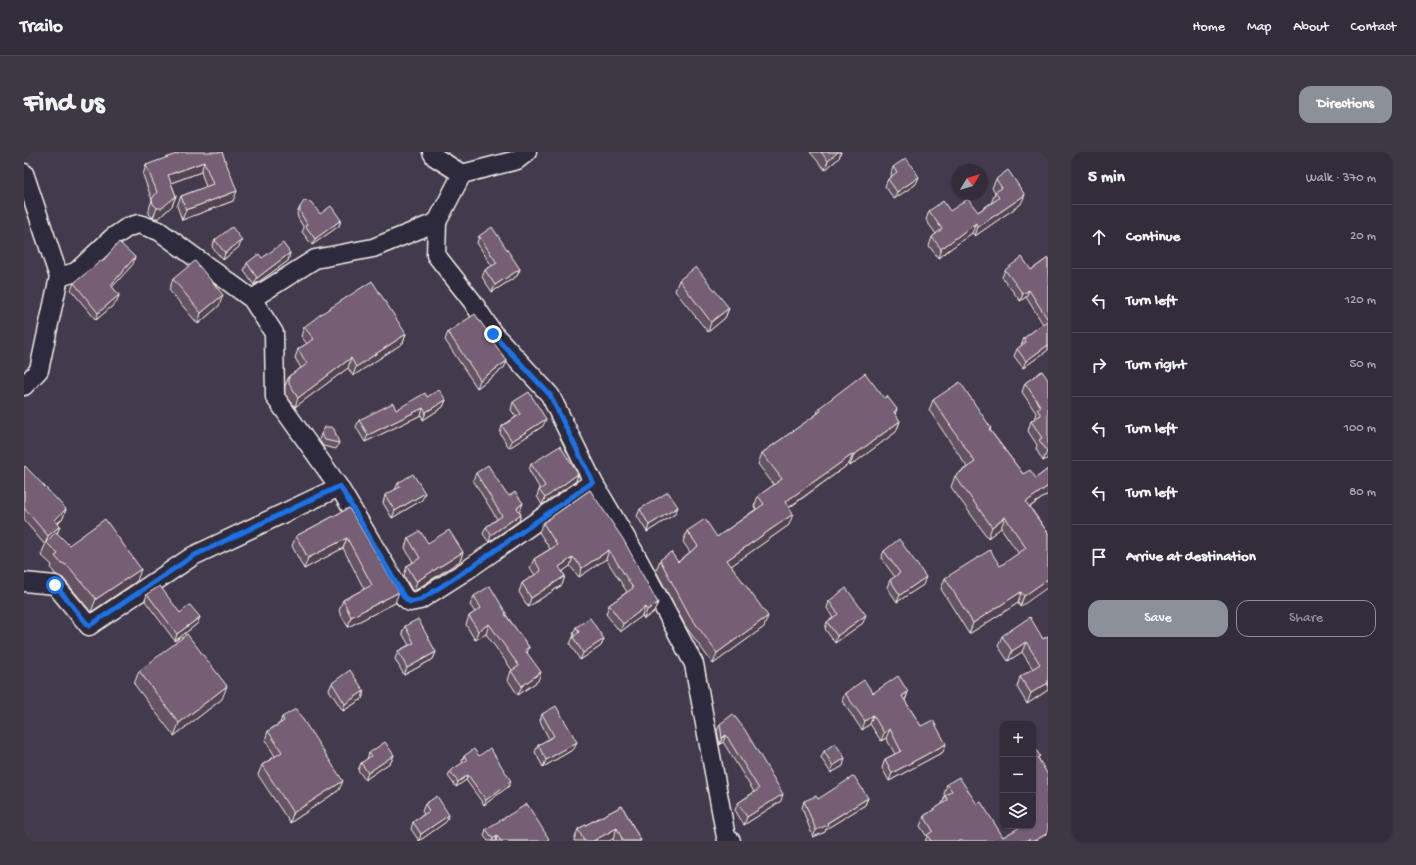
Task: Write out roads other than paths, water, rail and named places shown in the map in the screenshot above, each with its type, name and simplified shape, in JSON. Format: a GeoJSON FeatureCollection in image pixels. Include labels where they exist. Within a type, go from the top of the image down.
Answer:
{"type":"FeatureCollection","features":[{"type":"Feature","properties":{"kind":"street"},"geometry":{"type":"LineString","coordinates":[[432,152],[435,157],[462,174],[517,160],[527,152]]}},
{"type":"Feature","properties":{"kind":"street"},"geometry":{"type":"LineString","coordinates":[[24,173],[59,277],[39,370],[24,386]]}},
{"type":"Feature","properties":{"kind":"street"},"geometry":{"type":"LineString","coordinates":[[462,174],[437,222],[436,255],[472,301],[493,334],[550,395],[593,482],[633,550],[694,664],[726,837],[731,841]]}},
{"type":"Feature","properties":{"kind":"street"},"geometry":{"type":"LineString","coordinates":[[252,299],[315,259],[373,248],[437,222]]}},
{"type":"Feature","properties":{"kind":"street"},"geometry":{"type":"LineString","coordinates":[[59,277],[76,272],[112,238],[128,228],[139,224],[159,230],[252,299],[274,333],[275,397],[340,486],[404,597],[410,602],[420,600],[467,570],[593,482]]}},
{"type":"Feature","properties":{"kind":"street"},"geometry":{"type":"LineString","coordinates":[[24,582],[55,585],[89,626],[193,556],[340,486]]}}]}
